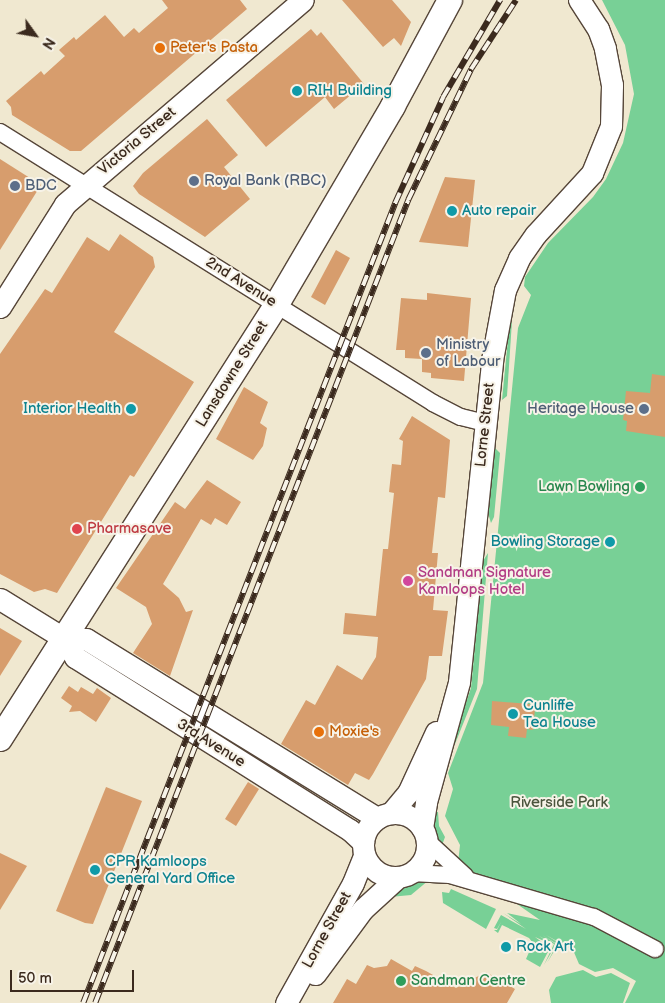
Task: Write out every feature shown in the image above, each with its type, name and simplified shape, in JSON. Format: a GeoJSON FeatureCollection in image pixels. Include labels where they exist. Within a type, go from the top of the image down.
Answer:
{"type":"FeatureCollection","features":[{"type":"Feature","properties":{"kind":"main road","name":"Lansdowne Street"},"geometry":{"type":"LineString","coordinates":[[0,739],[277,304],[393,106],[450,0]]}},
{"type":"Feature","properties":{"kind":"street","name":"Victoria Street"},"geometry":{"type":"LineString","coordinates":[[0,307],[65,204],[303,0]]}},
{"type":"Feature","properties":{"kind":"street","name":"Lorne Street"},"geometry":{"type":"LineString","coordinates":[[425,835],[426,802],[459,682],[485,423],[498,319],[510,275],[536,234],[592,173],[611,126],[612,85],[605,48],[598,29],[579,0]]}},
{"type":"Feature","properties":{"kind":"street","name":"2nd Avenue"},"geometry":{"type":"LineString","coordinates":[[0,132],[433,403],[461,417],[485,423]]}},
{"type":"Feature","properties":{"kind":"street","name":"3rd Avenue"},"geometry":{"type":"LineString","coordinates":[[0,599],[65,639],[75,657],[350,830],[363,849]]}},
{"type":"Feature","properties":{"kind":"street","name":"3rd Avenue"},"geometry":{"type":"LineString","coordinates":[[65,639],[86,639],[384,816]]}},
{"type":"Feature","properties":{"kind":"street","name":"Lorne Street"},"geometry":{"type":"LineString","coordinates":[[384,816],[414,782],[459,682]]}},
{"type":"Feature","properties":{"kind":"street"},"geometry":{"type":"LineString","coordinates":[[471,880],[444,860],[409,816],[384,816],[365,833],[363,849],[381,875],[450,875],[471,880],[498,891],[594,917],[655,949]]}},
{"type":"Feature","properties":{"kind":"street"},"geometry":{"type":"LineString","coordinates":[[404,876],[424,860],[425,835]]}},
{"type":"Feature","properties":{"kind":"street","name":"Lorne Street"},"geometry":{"type":"LineString","coordinates":[[286,1003],[353,882],[363,849]]}},
{"type":"Feature","properties":{"kind":"street","name":"Lorne Street"},"geometry":{"type":"LineString","coordinates":[[295,1003],[363,909],[404,876]]}},
{"type":"Feature","properties":{"kind":"green space","name":"Riverside Park"},"geometry":{"type":"Polygon","coordinates":[[[602,0],[665,0],[665,1003],[625,1003],[636,981],[613,968],[595,972],[579,964],[573,950],[546,935],[559,943],[547,963],[557,944],[542,935],[556,944],[544,965],[554,944],[539,936],[553,945],[535,937],[550,948],[540,967],[526,959],[533,943],[529,938],[502,925],[498,933],[494,930],[497,930],[501,922],[497,929],[494,928],[501,915],[526,929],[503,913],[521,924],[507,913],[540,920],[458,863],[460,845],[445,816],[453,789],[448,773],[483,683],[518,328],[531,295],[524,286],[525,277],[548,243],[593,197],[606,179],[623,143],[634,94],[625,45],[602,0]]]}},
{"type":"Feature","properties":{"kind":"green space"},"geometry":{"type":"Polygon","coordinates":[[[512,321],[507,396],[502,400],[509,329],[512,321]]]}},
{"type":"Feature","properties":{"kind":"green space"},"geometry":{"type":"Polygon","coordinates":[[[494,447],[500,453],[494,517],[491,523],[488,513],[494,447]]]}},
{"type":"Feature","properties":{"kind":"green space"},"geometry":{"type":"Polygon","coordinates":[[[488,553],[477,689],[455,744],[452,743],[471,688],[483,561],[488,553]]]}},
{"type":"Feature","properties":{"kind":"green space"},"geometry":{"type":"Polygon","coordinates":[[[431,811],[438,812],[439,826],[445,837],[441,848],[432,830],[431,811]]]}},
{"type":"Feature","properties":{"kind":"green space"},"geometry":{"type":"Polygon","coordinates":[[[429,880],[411,895],[390,897],[399,887],[429,880]]]}},
{"type":"Feature","properties":{"kind":"green space"},"geometry":{"type":"Polygon","coordinates":[[[451,889],[496,909],[486,929],[443,903],[442,892],[449,893],[451,889]]]}},
{"type":"Feature","properties":{"kind":"green space"},"geometry":{"type":"Polygon","coordinates":[[[583,970],[596,977],[611,973],[630,983],[623,1003],[551,1003],[549,990],[556,977],[583,970]]]}},
{"type":"Feature","properties":{"kind":"building"},"geometry":{"type":"Polygon","coordinates":[[[162,0],[240,0],[247,9],[81,151],[70,151],[12,115],[11,107],[6,101],[41,71],[44,75],[65,56],[59,50],[74,37],[76,40],[105,15],[124,37],[134,28],[139,33],[168,8],[162,0]]]}},
{"type":"Feature","properties":{"kind":"building"},"geometry":{"type":"Polygon","coordinates":[[[342,0],[392,0],[411,22],[401,46],[394,38],[383,47],[342,0]]]}},
{"type":"Feature","properties":{"kind":"building","name":"RIH Building"},"geometry":{"type":"Polygon","coordinates":[[[311,29],[317,36],[321,32],[364,84],[334,109],[325,97],[266,147],[226,100],[311,29]]]}},
{"type":"Feature","properties":{"kind":"building"},"geometry":{"type":"Polygon","coordinates":[[[207,119],[238,155],[224,167],[250,199],[205,237],[139,194],[133,186],[143,173],[207,119]]]}},
{"type":"Feature","properties":{"kind":"building"},"geometry":{"type":"Polygon","coordinates":[[[0,159],[41,185],[0,250],[0,159]]]}},
{"type":"Feature","properties":{"kind":"building","name":"Auto repair"},"geometry":{"type":"Polygon","coordinates":[[[445,177],[475,180],[468,247],[419,242],[445,177]]]}},
{"type":"Feature","properties":{"kind":"building"},"geometry":{"type":"Polygon","coordinates":[[[120,234],[153,257],[155,267],[114,332],[194,382],[134,477],[130,475],[57,593],[45,589],[34,592],[0,574],[0,354],[45,289],[52,293],[87,237],[109,251],[120,234]]]}},
{"type":"Feature","properties":{"kind":"building"},"geometry":{"type":"Polygon","coordinates":[[[336,250],[350,258],[325,305],[311,297],[336,250]]]}},
{"type":"Feature","properties":{"kind":"building"},"geometry":{"type":"Polygon","coordinates":[[[427,293],[471,298],[464,381],[431,378],[431,373],[422,372],[422,359],[405,358],[405,350],[396,350],[401,298],[427,300],[427,293]]]}},
{"type":"Feature","properties":{"kind":"building","name":"Heritage House"},"geometry":{"type":"Polygon","coordinates":[[[652,374],[665,376],[665,437],[626,431],[627,421],[623,420],[626,391],[650,393],[652,374]]]}},
{"type":"Feature","properties":{"kind":"building"},"geometry":{"type":"Polygon","coordinates":[[[244,387],[268,402],[260,423],[267,428],[263,446],[253,460],[216,439],[244,387]]]}},
{"type":"Feature","properties":{"kind":"building","name":"Sandman Signature Kamloops Hotel"},"geometry":{"type":"Polygon","coordinates":[[[412,416],[450,440],[445,498],[438,497],[432,553],[438,553],[433,610],[448,611],[442,656],[429,656],[426,679],[369,780],[355,773],[348,785],[281,744],[306,700],[315,705],[337,665],[362,680],[376,657],[378,637],[343,634],[345,613],[376,616],[383,549],[388,549],[394,493],[389,492],[392,464],[401,465],[403,441],[399,439],[412,416]]]}},
{"type":"Feature","properties":{"kind":"building"},"geometry":{"type":"Polygon","coordinates":[[[207,480],[241,502],[227,525],[215,518],[211,525],[201,519],[163,584],[179,598],[186,612],[193,610],[170,676],[133,653],[152,624],[146,607],[116,588],[175,502],[185,509],[207,480]]]}},
{"type":"Feature","properties":{"kind":"building"},"geometry":{"type":"Polygon","coordinates":[[[0,628],[22,641],[0,676],[0,628]]]}},
{"type":"Feature","properties":{"kind":"building"},"geometry":{"type":"Polygon","coordinates":[[[69,686],[78,692],[81,687],[93,694],[97,688],[111,698],[96,722],[80,711],[69,712],[72,706],[61,698],[69,686]]]}},
{"type":"Feature","properties":{"kind":"building","name":"Cunliffe Tea House"},"geometry":{"type":"Polygon","coordinates":[[[492,701],[530,704],[529,709],[535,709],[533,730],[527,729],[526,738],[508,736],[509,727],[491,725],[492,701]]]}},
{"type":"Feature","properties":{"kind":"building"},"geometry":{"type":"Polygon","coordinates":[[[248,782],[259,789],[236,826],[225,819],[248,782]]]}},
{"type":"Feature","properties":{"kind":"building","name":"CPR Kamloops General Yard Office"},"geometry":{"type":"Polygon","coordinates":[[[106,787],[142,801],[93,924],[85,923],[56,911],[106,787]]]}},
{"type":"Feature","properties":{"kind":"building"},"geometry":{"type":"Polygon","coordinates":[[[0,853],[27,866],[0,910],[0,853]]]}},
{"type":"Feature","properties":{"kind":"building","name":"Sandman Centre"},"geometry":{"type":"Polygon","coordinates":[[[391,959],[412,971],[415,966],[456,988],[486,972],[515,989],[507,1003],[333,1003],[347,979],[356,984],[367,965],[374,968],[387,966],[391,959]]]}},
{"type":"Feature","properties":{"kind":"railway"},"geometry":{"type":"LineString","coordinates":[[83,1003],[395,203],[443,97],[500,0]]}},
{"type":"Feature","properties":{"kind":"railway"},"geometry":{"type":"LineString","coordinates":[[95,1003],[408,200],[471,69],[516,0]]}},
{"type":"Feature","properties":{"kind":"place","name":"Peter's Pasta"},"geometry":{"type":"Point","coordinates":[160,48]}},
{"type":"Feature","properties":{"kind":"place","name":"RIH Building"},"geometry":{"type":"Point","coordinates":[297,91]}},
{"type":"Feature","properties":{"kind":"place","name":"Royal Bank (RBC)"},"geometry":{"type":"Point","coordinates":[194,181]}},
{"type":"Feature","properties":{"kind":"place","name":"BDC"},"geometry":{"type":"Point","coordinates":[15,186]}},
{"type":"Feature","properties":{"kind":"place","name":"Auto repair"},"geometry":{"type":"Point","coordinates":[452,211]}},
{"type":"Feature","properties":{"kind":"place","name":"Ministry of Labour"},"geometry":{"type":"Point","coordinates":[426,353]}},
{"type":"Feature","properties":{"kind":"place","name":"Interior Health"},"geometry":{"type":"Point","coordinates":[131,409]}},
{"type":"Feature","properties":{"kind":"place","name":"Heritage House"},"geometry":{"type":"Point","coordinates":[644,409]}},
{"type":"Feature","properties":{"kind":"place","name":"Lawn Bowling"},"geometry":{"type":"Point","coordinates":[640,487]}},
{"type":"Feature","properties":{"kind":"place","name":"Pharmasave"},"geometry":{"type":"Point","coordinates":[77,529]}},
{"type":"Feature","properties":{"kind":"place","name":"Bowling Storage"},"geometry":{"type":"Point","coordinates":[610,542]}},
{"type":"Feature","properties":{"kind":"place","name":"Sandman Signature Kamloops Hotel"},"geometry":{"type":"Point","coordinates":[408,581]}},
{"type":"Feature","properties":{"kind":"place","name":"Cunliffe Tea House"},"geometry":{"type":"Point","coordinates":[513,714]}},
{"type":"Feature","properties":{"kind":"place","name":"Moxie's"},"geometry":{"type":"Point","coordinates":[319,732]}},
{"type":"Feature","properties":{"kind":"place","name":"CPR Kamloops General Yard Office"},"geometry":{"type":"Point","coordinates":[95,870]}},
{"type":"Feature","properties":{"kind":"place","name":"Rock Art"},"geometry":{"type":"Point","coordinates":[506,947]}},
{"type":"Feature","properties":{"kind":"place","name":"Sandman Centre"},"geometry":{"type":"Point","coordinates":[401,981]}}]}
